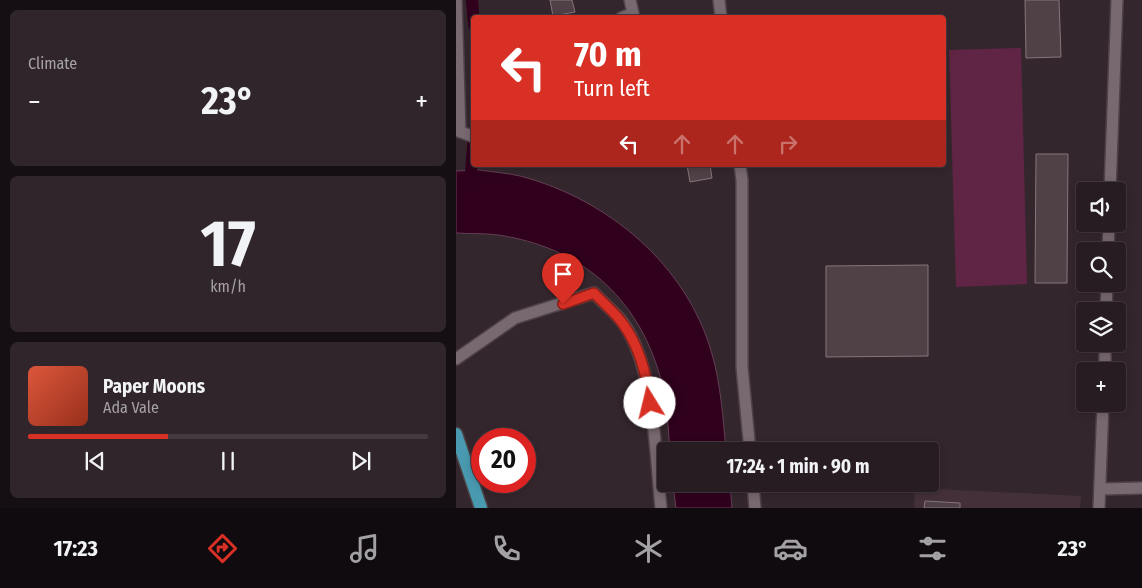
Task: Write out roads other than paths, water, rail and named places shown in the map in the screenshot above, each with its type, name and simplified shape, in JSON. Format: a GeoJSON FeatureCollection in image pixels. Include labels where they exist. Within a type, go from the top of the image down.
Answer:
{"type":"FeatureCollection","features":[{"type":"Feature","properties":{"kind":"main road"},"geometry":{"type":"LineString","coordinates":[[456,434],[481,508]]}},
{"type":"Feature","properties":{"kind":"street"},"geometry":{"type":"LineString","coordinates":[[456,0],[464,134]]}},
{"type":"Feature","properties":{"kind":"street"},"geometry":{"type":"LineString","coordinates":[[628,15],[633,13],[630,0]]}},
{"type":"Feature","properties":{"kind":"street"},"geometry":{"type":"LineString","coordinates":[[719,0],[721,15]]}},
{"type":"Feature","properties":{"kind":"street"},"geometry":{"type":"LineString","coordinates":[[1110,182],[1116,0]]}},
{"type":"Feature","properties":{"kind":"street"},"geometry":{"type":"LineString","coordinates":[[740,167],[742,190],[742,367],[749,442]]}},
{"type":"Feature","properties":{"kind":"street"},"geometry":{"type":"LineString","coordinates":[[456,359],[515,318],[594,293],[623,323],[639,352],[648,386],[661,508]]}},
{"type":"Feature","properties":{"kind":"street"},"geometry":{"type":"LineString","coordinates":[[1099,508],[1104,412]]}},
{"type":"Feature","properties":{"kind":"street"},"geometry":{"type":"LineString","coordinates":[[1100,489],[1142,488]]}},
{"type":"Feature","properties":{"kind":"street"},"geometry":{"type":"LineString","coordinates":[[754,492],[755,508]]}},
{"type":"Feature","properties":{"kind":"waterway"},"geometry":{"type":"LineString","coordinates":[[472,0],[473,15]]}},
{"type":"Feature","properties":{"kind":"waterway"},"geometry":{"type":"LineString","coordinates":[[470,187],[471,167]]}}]}
